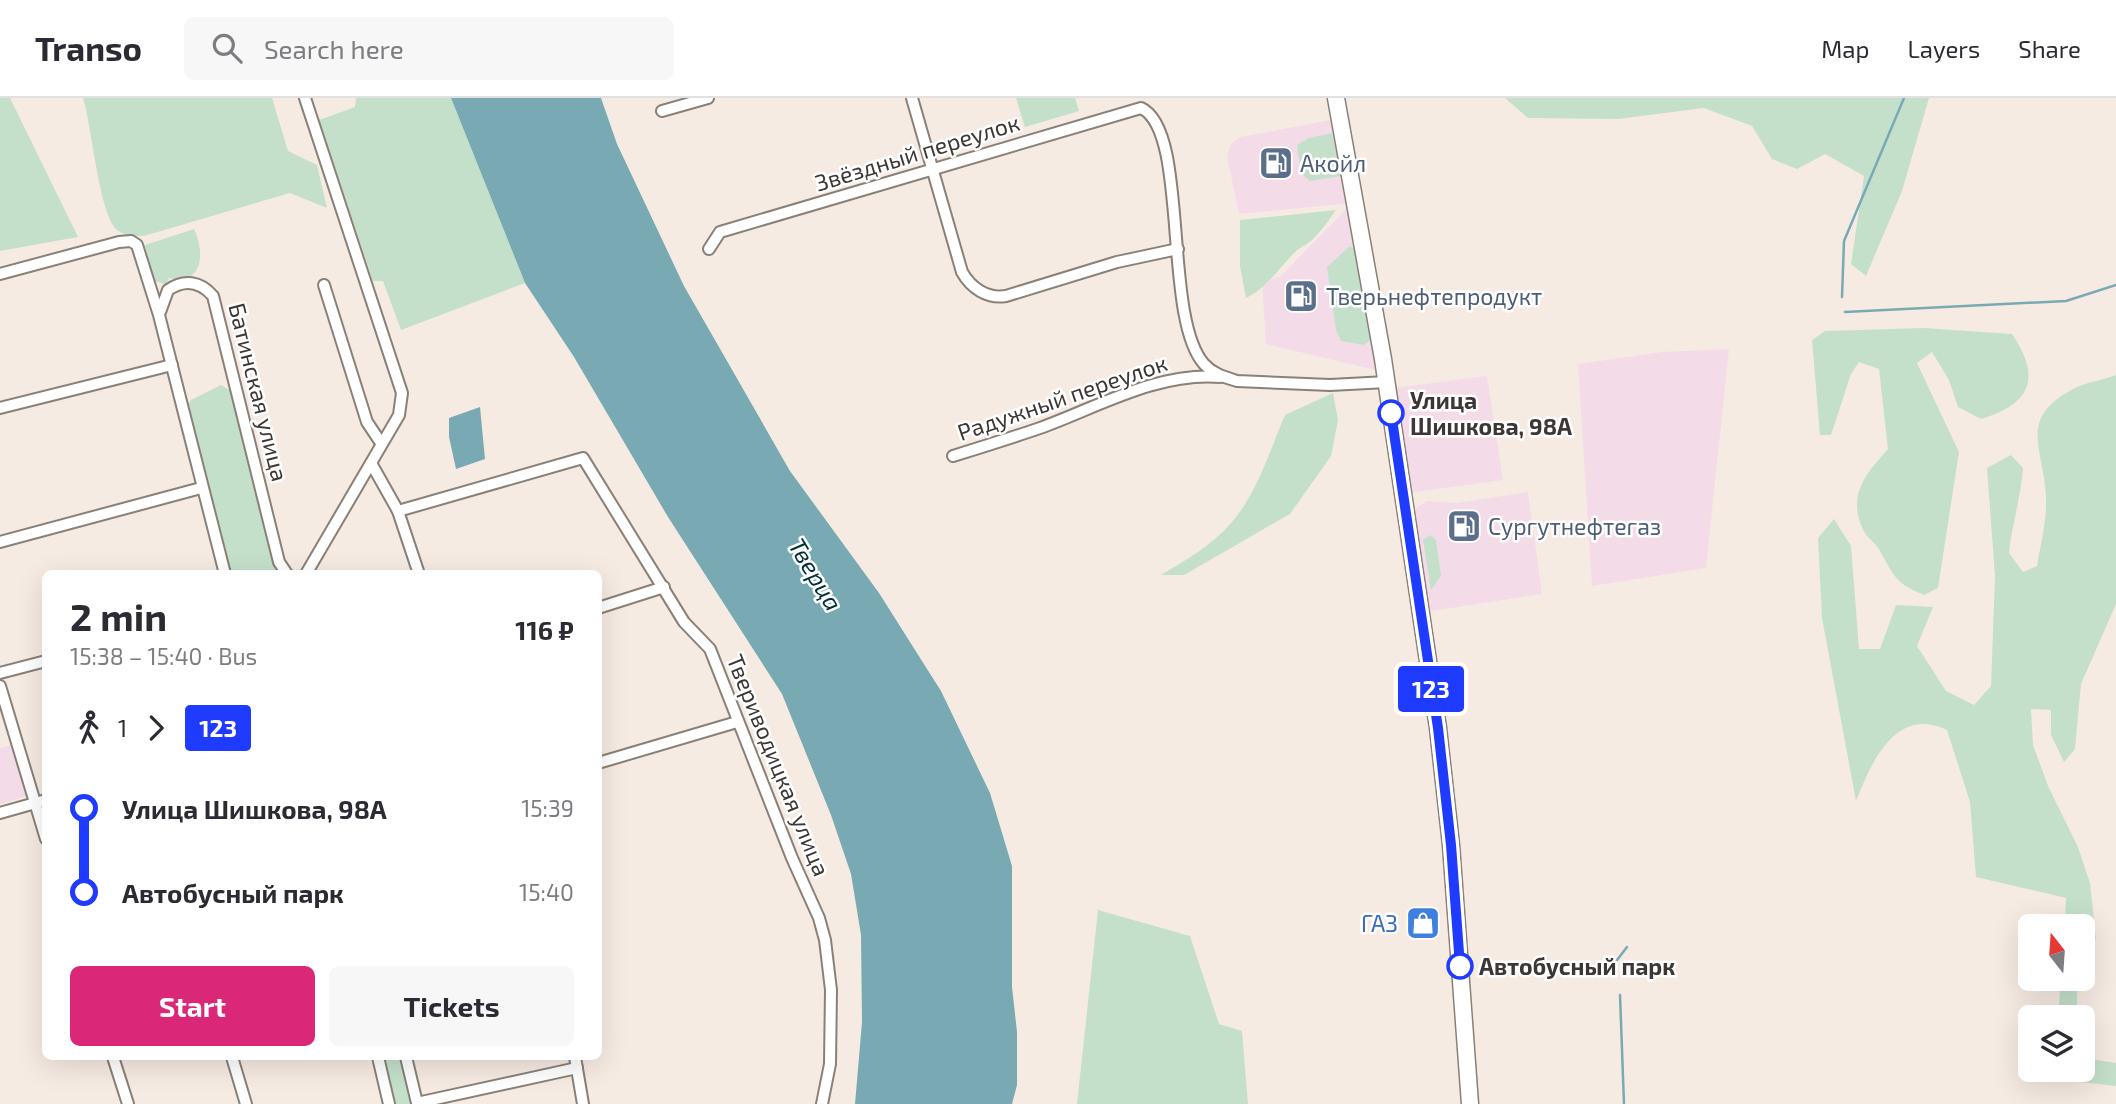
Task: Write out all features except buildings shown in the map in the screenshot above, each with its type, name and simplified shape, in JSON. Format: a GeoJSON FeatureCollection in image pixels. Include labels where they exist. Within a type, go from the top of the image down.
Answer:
{"type":"FeatureCollection","features":[{"type":"Feature","properties":{"kind":"main road"},"geometry":{"type":"LineString","coordinates":[[1336,98],[1387,382],[1446,793],[1470,1104]]}},
{"type":"Feature","properties":{"kind":"street"},"geometry":{"type":"LineString","coordinates":[[305,98],[402,393],[398,415],[308,570]]}},
{"type":"Feature","properties":{"kind":"street"},"geometry":{"type":"LineString","coordinates":[[663,111],[708,98]]}},
{"type":"Feature","properties":{"kind":"street"},"geometry":{"type":"LineString","coordinates":[[912,98],[962,272],[981,291],[991,296],[1006,296],[1117,262],[1178,249],[1185,309],[1194,346],[1202,362],[1226,378]]}},
{"type":"Feature","properties":{"kind":"street","name":"Звёздный переулок"},"geometry":{"type":"LineString","coordinates":[[709,249],[720,232],[1136,107],[1144,109],[1157,123],[1168,164],[1178,249]]}},
{"type":"Feature","properties":{"kind":"street"},"geometry":{"type":"LineString","coordinates":[[0,274],[131,241],[140,250],[224,570]]}},
{"type":"Feature","properties":{"kind":"street","name":"Батинская улица"},"geometry":{"type":"LineString","coordinates":[[159,315],[163,297],[175,285],[183,282],[200,285],[213,296],[279,562],[284,570]]}},
{"type":"Feature","properties":{"kind":"street"},"geometry":{"type":"LineString","coordinates":[[324,285],[367,422],[381,443]]}},
{"type":"Feature","properties":{"kind":"street"},"geometry":{"type":"LineString","coordinates":[[0,408],[172,365]]}},
{"type":"Feature","properties":{"kind":"street","name":"Радужный переулок"},"geometry":{"type":"LineString","coordinates":[[953,456],[1039,428],[1153,384],[1196,376],[1268,384],[1387,382]]}},
{"type":"Feature","properties":{"kind":"street","name":"Твериводицкая улица"},"geometry":{"type":"LineString","coordinates":[[398,512],[583,458],[684,622],[710,649],[737,722],[819,918],[825,940],[831,990],[830,1064],[822,1104]]}},
{"type":"Feature","properties":{"kind":"street"},"geometry":{"type":"LineString","coordinates":[[371,463],[398,512],[418,570]]}},
{"type":"Feature","properties":{"kind":"street"},"geometry":{"type":"LineString","coordinates":[[0,542],[201,488]]}},
{"type":"Feature","properties":{"kind":"street"},"geometry":{"type":"LineString","coordinates":[[602,607],[664,587]]}},
{"type":"Feature","properties":{"kind":"street"},"geometry":{"type":"LineString","coordinates":[[0,673],[42,662]]}},
{"type":"Feature","properties":{"kind":"street"},"geometry":{"type":"LineString","coordinates":[[0,685],[40,802],[0,813]]}},
{"type":"Feature","properties":{"kind":"street"},"geometry":{"type":"LineString","coordinates":[[602,762],[737,722]]}},
{"type":"Feature","properties":{"kind":"street"},"geometry":{"type":"LineString","coordinates":[[114,1060],[128,1104]]}},
{"type":"Feature","properties":{"kind":"street"},"geometry":{"type":"LineString","coordinates":[[233,1060],[246,1104]]}},
{"type":"Feature","properties":{"kind":"street"},"geometry":{"type":"LineString","coordinates":[[379,1060],[389,1104]]}},
{"type":"Feature","properties":{"kind":"street"},"geometry":{"type":"LineString","coordinates":[[407,1060],[418,1103],[576,1063],[583,1104]]}},
{"type":"Feature","properties":{"kind":"shaded area"},"geometry":{"type":"Polygon","coordinates":[[[1336,119],[1353,203],[1380,371],[1266,344],[1262,282],[1281,276],[1352,203],[1239,214],[1227,156],[1231,144],[1240,137],[1336,119]]]}},
{"type":"Feature","properties":{"kind":"shaded area"},"geometry":{"type":"Polygon","coordinates":[[[1729,349],[1706,568],[1592,586],[1578,364],[1662,352],[1729,349]]]}},
{"type":"Feature","properties":{"kind":"shaded area"},"geometry":{"type":"Polygon","coordinates":[[[1487,376],[1503,480],[1408,493],[1393,388],[1487,376]]]}},
{"type":"Feature","properties":{"kind":"shaded area"},"geometry":{"type":"Polygon","coordinates":[[[1528,492],[1542,594],[1425,612],[1410,512],[1427,501],[1457,503],[1528,492]]]}},
{"type":"Feature","properties":{"kind":"shaded area"},"geometry":{"type":"Polygon","coordinates":[[[12,745],[27,796],[0,804],[0,748],[12,745]]]}},
{"type":"Feature","properties":{"kind":"green space"},"geometry":{"type":"Polygon","coordinates":[[[0,98],[10,98],[78,237],[0,251],[0,98]]]}},
{"type":"Feature","properties":{"kind":"green space"},"geometry":{"type":"Polygon","coordinates":[[[83,98],[272,98],[288,151],[317,165],[327,208],[290,193],[144,236],[123,233],[117,230],[105,207],[83,98]]]}},
{"type":"Feature","properties":{"kind":"green space"},"geometry":{"type":"Polygon","coordinates":[[[356,98],[451,98],[525,283],[401,330],[383,281],[373,281],[319,120],[355,107],[356,98]]]}},
{"type":"Feature","properties":{"kind":"green space"},"geometry":{"type":"Polygon","coordinates":[[[1016,98],[1075,98],[1079,111],[1025,127],[1016,98]]]}},
{"type":"Feature","properties":{"kind":"green space"},"geometry":{"type":"Polygon","coordinates":[[[1505,98],[1929,98],[1902,191],[1866,276],[1851,264],[1864,176],[1825,154],[1797,169],[1772,159],[1752,126],[1704,108],[1618,119],[1528,118],[1505,98]]]}},
{"type":"Feature","properties":{"kind":"green space"},"geometry":{"type":"Polygon","coordinates":[[[1332,133],[1342,176],[1310,181],[1301,173],[1297,145],[1309,138],[1332,133]]]}},
{"type":"Feature","properties":{"kind":"green space"},"geometry":{"type":"Polygon","coordinates":[[[1336,210],[1315,238],[1294,253],[1265,285],[1246,298],[1240,266],[1240,220],[1336,210]]]}},
{"type":"Feature","properties":{"kind":"green space"},"geometry":{"type":"Polygon","coordinates":[[[194,229],[200,247],[199,265],[195,272],[181,279],[169,278],[166,284],[154,281],[145,245],[194,229]]]}},
{"type":"Feature","properties":{"kind":"green space"},"geometry":{"type":"Polygon","coordinates":[[[1350,246],[1355,250],[1371,339],[1364,345],[1341,341],[1336,330],[1327,267],[1350,246]]]}},
{"type":"Feature","properties":{"kind":"green space"},"geometry":{"type":"Polygon","coordinates":[[[1924,328],[2012,334],[2027,364],[2029,376],[2021,397],[2011,406],[1981,419],[1958,407],[1949,380],[1932,352],[1917,363],[1959,452],[1938,588],[1924,595],[1907,587],[1897,578],[1863,530],[1859,517],[1857,506],[1861,485],[1888,449],[1879,369],[1859,362],[1851,374],[1831,435],[1820,435],[1812,340],[1825,331],[1924,328]]]}},
{"type":"Feature","properties":{"kind":"green space"},"geometry":{"type":"Polygon","coordinates":[[[2116,375],[2116,604],[2081,684],[2075,749],[2064,762],[2051,735],[2051,710],[2031,709],[2033,745],[2048,786],[2078,847],[2090,883],[2093,914],[2065,914],[2066,898],[1976,877],[1970,802],[1947,730],[1929,724],[1913,725],[1899,732],[1878,756],[1856,801],[1822,618],[1818,538],[1834,519],[1851,546],[1859,649],[1880,649],[1896,605],[1933,607],[1917,646],[1946,691],[1974,705],[1991,686],[1995,576],[1987,468],[2011,455],[2023,468],[2009,553],[2023,572],[2037,566],[2045,522],[2046,496],[2038,434],[2040,422],[2046,410],[2057,399],[2085,384],[2116,375]]]}},
{"type":"Feature","properties":{"kind":"green space"},"geometry":{"type":"Polygon","coordinates":[[[221,385],[233,392],[283,570],[228,570],[185,410],[191,400],[221,385]]]}},
{"type":"Feature","properties":{"kind":"green space"},"geometry":{"type":"Polygon","coordinates":[[[1333,393],[1338,420],[1331,456],[1290,514],[1184,575],[1161,575],[1207,545],[1224,531],[1240,511],[1262,471],[1285,415],[1333,393]]]}},
{"type":"Feature","properties":{"kind":"green space"},"geometry":{"type":"Polygon","coordinates":[[[1430,535],[1436,540],[1441,576],[1431,590],[1423,540],[1430,535]]]}},
{"type":"Feature","properties":{"kind":"green space"},"geometry":{"type":"Polygon","coordinates":[[[1098,910],[1190,936],[1219,1024],[1242,1031],[1248,1104],[1077,1104],[1098,910]]]}},
{"type":"Feature","properties":{"kind":"green space"},"geometry":{"type":"Polygon","coordinates":[[[2060,991],[2077,991],[2077,1005],[2059,1005],[2060,991]]]}},
{"type":"Feature","properties":{"kind":"green space"},"geometry":{"type":"Polygon","coordinates":[[[382,1060],[404,1060],[415,1104],[392,1104],[382,1060]]]}},
{"type":"Feature","properties":{"kind":"green space"},"geometry":{"type":"Polygon","coordinates":[[[2095,1060],[2116,1063],[2116,1086],[2081,1082],[2095,1082],[2095,1060]]]}},
{"type":"Feature","properties":{"kind":"water","name":"Тверца"},"geometry":{"type":"Polygon","coordinates":[[[451,98],[601,98],[617,144],[684,286],[790,471],[879,593],[941,691],[990,793],[1012,866],[1012,987],[1017,1032],[1017,1085],[1012,1104],[855,1104],[862,1022],[861,935],[851,874],[831,815],[782,694],[668,517],[574,357],[525,283],[451,98]]]}},
{"type":"Feature","properties":{"kind":"water"},"geometry":{"type":"Polygon","coordinates":[[[480,407],[485,459],[456,469],[449,437],[449,418],[480,407]]]}},
{"type":"Feature","properties":{"kind":"waterway"},"geometry":{"type":"LineString","coordinates":[[1842,297],[1844,241],[1904,98]]}},
{"type":"Feature","properties":{"kind":"waterway"},"geometry":{"type":"LineString","coordinates":[[1845,312],[2066,301],[2116,285]]}},
{"type":"Feature","properties":{"kind":"waterway"},"geometry":{"type":"LineString","coordinates":[[1611,968],[1627,947]]}},
{"type":"Feature","properties":{"kind":"waterway"},"geometry":{"type":"LineString","coordinates":[[1620,995],[1624,1104]]}},
{"type":"Feature","properties":{"kind":"bus line","name":"123"},"geometry":{"type":"LineString","coordinates":[[1391,413],[1438,728],[1451,845],[1460,966]]}},
{"type":"Feature","properties":{"kind":"place","name":"Акойл"},"geometry":{"type":"Point","coordinates":[1276,163]}},
{"type":"Feature","properties":{"kind":"place","name":"Тверьнефтепродукт"},"geometry":{"type":"Point","coordinates":[1301,296]}},
{"type":"Feature","properties":{"kind":"place","name":"Улица Шишкова, 98А"},"geometry":{"type":"Point","coordinates":[1391,413]}},
{"type":"Feature","properties":{"kind":"place","name":"Сургутнефтегаз"},"geometry":{"type":"Point","coordinates":[1464,526]}},
{"type":"Feature","properties":{"kind":"place","name":"ГАЗ"},"geometry":{"type":"Point","coordinates":[1423,923]}},
{"type":"Feature","properties":{"kind":"place","name":"Автобусный парк"},"geometry":{"type":"Point","coordinates":[1460,966]}}]}
